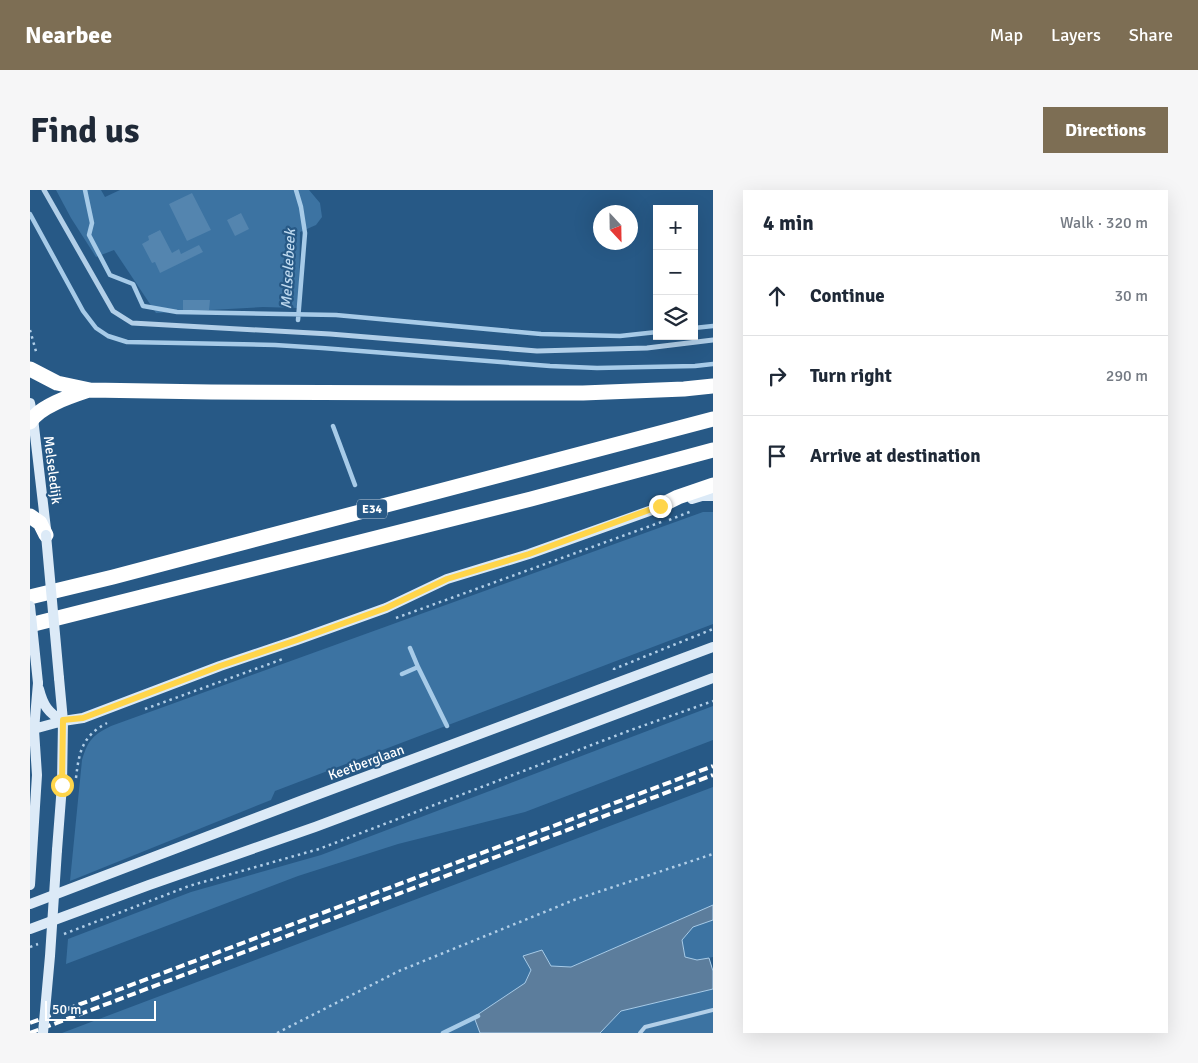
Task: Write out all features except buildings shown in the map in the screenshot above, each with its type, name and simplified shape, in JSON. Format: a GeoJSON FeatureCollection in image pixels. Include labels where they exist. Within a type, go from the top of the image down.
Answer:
{"type":"FeatureCollection","features":[{"type":"Feature","properties":{"kind":"highway"},"geometry":{"type":"LineString","coordinates":[[30,369],[57,383],[90,390],[564,393],[684,389],[713,386]]}},
{"type":"Feature","properties":{"kind":"highway"},"geometry":{"type":"LineString","coordinates":[[31,415],[66,397],[90,390]]}},
{"type":"Feature","properties":{"kind":"highway","name":"E34"},"geometry":{"type":"LineString","coordinates":[[30,597],[132,572],[713,419]]}},
{"type":"Feature","properties":{"kind":"highway","name":"E34"},"geometry":{"type":"LineString","coordinates":[[30,625],[521,501],[713,450]]}},
{"type":"Feature","properties":{"kind":"highway"},"geometry":{"type":"LineString","coordinates":[[660,506],[713,485]]}},
{"type":"Feature","properties":{"kind":"highway"},"geometry":{"type":"LineString","coordinates":[[30,516],[40,523],[46,535]]}},
{"type":"Feature","properties":{"kind":"main road","name":"Melseledijk"},"geometry":{"type":"LineString","coordinates":[[31,415],[45,516],[63,720],[62,785],[43,1033]]}},
{"type":"Feature","properties":{"kind":"main road"},"geometry":{"type":"LineString","coordinates":[[32,730],[63,720],[83,718],[220,666],[386,608],[447,579],[529,554],[660,506],[702,496],[713,496]]}},
{"type":"Feature","properties":{"kind":"main road"},"geometry":{"type":"LineString","coordinates":[[30,606],[40,693],[49,711],[54,716],[63,720]]}},
{"type":"Feature","properties":{"kind":"main road","name":"Keetberglaan"},"geometry":{"type":"LineString","coordinates":[[30,904],[713,647]]}},
{"type":"Feature","properties":{"kind":"main road"},"geometry":{"type":"LineString","coordinates":[[30,929],[315,827],[713,678]]}},
{"type":"Feature","properties":{"kind":"main road"},"geometry":{"type":"LineString","coordinates":[[30,885],[37,775],[33,753],[32,730],[38,683]]}},
{"type":"Feature","properties":{"kind":"street"},"geometry":{"type":"LineString","coordinates":[[44,190],[113,311],[132,323],[330,334],[537,351],[646,348],[713,340]]}},
{"type":"Feature","properties":{"kind":"lane"},"geometry":{"type":"LineString","coordinates":[[640,1033],[646,1027],[713,1010]]}},
{"type":"Feature","properties":{"kind":"path"},"geometry":{"type":"LineString","coordinates":[[392,620],[696,510]]}},
{"type":"Feature","properties":{"kind":"path"},"geometry":{"type":"LineString","coordinates":[[138,712],[288,658]]}},
{"type":"Feature","properties":{"kind":"path"},"geometry":{"type":"LineString","coordinates":[[56,936],[189,886],[319,849],[713,701]]}},
{"type":"Feature","properties":{"kind":"path"},"geometry":{"type":"LineString","coordinates":[[76,776],[78,759],[89,735],[110,722]]}},
{"type":"Feature","properties":{"kind":"path"},"geometry":{"type":"LineString","coordinates":[[277,1033],[399,971],[574,900],[713,854]]}},
{"type":"Feature","properties":{"kind":"path"},"geometry":{"type":"LineString","coordinates":[[30,947],[39,943]]}},
{"type":"Feature","properties":{"kind":"shaded area"},"geometry":{"type":"Polygon","coordinates":[[[56,190],[101,190],[105,197],[120,190],[309,190],[320,203],[322,217],[316,225],[300,232],[299,308],[263,307],[156,313],[114,250],[96,257],[56,190]]]}},
{"type":"Feature","properties":{"kind":"shaded area"},"geometry":{"type":"Polygon","coordinates":[[[703,512],[713,512],[713,624],[275,791],[271,800],[70,881],[82,760],[89,743],[95,735],[105,729],[703,512]]]}},
{"type":"Feature","properties":{"kind":"shaded area"},"geometry":{"type":"Polygon","coordinates":[[[713,706],[713,740],[525,812],[398,844],[298,876],[66,964],[68,939],[191,892],[321,855],[713,706]]]}},
{"type":"Feature","properties":{"kind":"shaded area"},"geometry":{"type":"Polygon","coordinates":[[[713,787],[713,905],[571,967],[551,966],[541,950],[524,956],[531,970],[525,983],[474,1017],[480,1033],[62,1033],[713,787]]]}},
{"type":"Feature","properties":{"kind":"shaded area"},"geometry":{"type":"Polygon","coordinates":[[[713,905],[713,920],[693,927],[682,940],[685,957],[697,960],[709,958],[713,971],[713,989],[621,1011],[600,1033],[480,1033],[474,1017],[525,983],[531,970],[523,956],[542,950],[551,966],[571,967],[713,905]]]}},
{"type":"Feature","properties":{"kind":"shaded area"},"geometry":{"type":"Polygon","coordinates":[[[713,920],[713,957],[697,960],[685,957],[682,940],[693,927],[713,920]]]}},
{"type":"Feature","properties":{"kind":"shaded area"},"geometry":{"type":"Polygon","coordinates":[[[713,989],[713,1033],[600,1033],[621,1011],[713,989]]]}},
{"type":"Feature","properties":{"kind":"waterway"},"geometry":{"type":"LineString","coordinates":[[85,190],[92,223],[89,235],[110,275],[133,284],[143,306],[177,312],[336,315],[541,334],[620,336],[653,332]]}},
{"type":"Feature","properties":{"kind":"waterway","name":"Melselebeek"},"geometry":{"type":"LineString","coordinates":[[296,190],[305,233],[298,320]]}},
{"type":"Feature","properties":{"kind":"waterway"},"geometry":{"type":"LineString","coordinates":[[30,214],[83,311],[96,328],[108,336],[127,342],[275,345],[597,368],[713,364]]}},
{"type":"Feature","properties":{"kind":"waterway"},"geometry":{"type":"LineString","coordinates":[[698,328],[713,326]]}},
{"type":"Feature","properties":{"kind":"waterway","name":"Melselebeek"},"geometry":{"type":"LineString","coordinates":[[333,426],[355,485]]}},
{"type":"Feature","properties":{"kind":"waterway","name":"Melselebeek"},"geometry":{"type":"LineString","coordinates":[[410,648],[447,726]]}},
{"type":"Feature","properties":{"kind":"waterway"},"geometry":{"type":"LineString","coordinates":[[402,674],[418,667]]}},
{"type":"Feature","properties":{"kind":"waterway"},"geometry":{"type":"LineString","coordinates":[[443,1033],[478,1016]]}},
{"type":"Feature","properties":{"kind":"railway"},"geometry":{"type":"LineString","coordinates":[[30,1023],[713,766]]}},
{"type":"Feature","properties":{"kind":"railway"},"geometry":{"type":"LineString","coordinates":[[30,1033],[713,775]]}},
{"type":"Feature","properties":{"kind":"route"},"geometry":{"type":"LineString","coordinates":[[62,785],[63,720],[83,718],[250,655],[386,608],[447,579],[529,554],[660,506]]}}]}
